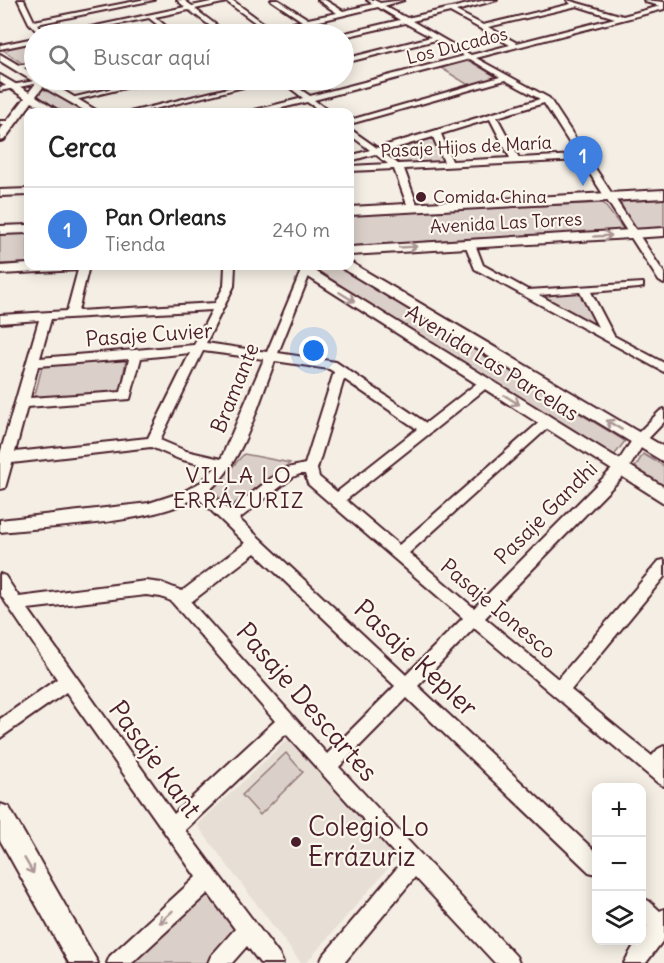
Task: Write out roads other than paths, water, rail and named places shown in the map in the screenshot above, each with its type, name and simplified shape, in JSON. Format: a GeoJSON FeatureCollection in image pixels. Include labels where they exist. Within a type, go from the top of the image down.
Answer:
{"type":"FeatureCollection","features":[{"type":"Feature","properties":{"kind":"street"},"geometry":{"type":"LineString","coordinates":[[21,0],[32,23],[93,8],[151,0]]}},
{"type":"Feature","properties":{"kind":"street"},"geometry":{"type":"LineString","coordinates":[[180,0],[212,24]]}},
{"type":"Feature","properties":{"kind":"street"},"geometry":{"type":"LineString","coordinates":[[123,24],[150,16],[229,0],[261,24]]}},
{"type":"Feature","properties":{"kind":"street"},"geometry":{"type":"LineString","coordinates":[[274,0],[308,22]]}},
{"type":"Feature","properties":{"kind":"street"},"geometry":{"type":"LineString","coordinates":[[321,0],[344,14]]}},
{"type":"Feature","properties":{"kind":"street"},"geometry":{"type":"LineString","coordinates":[[370,0],[546,99],[664,281]]}},
{"type":"Feature","properties":{"kind":"street"},"geometry":{"type":"LineString","coordinates":[[300,24],[401,0]]}},
{"type":"Feature","properties":{"kind":"street"},"geometry":{"type":"LineString","coordinates":[[354,33],[494,0]]}},
{"type":"Feature","properties":{"kind":"street"},"geometry":{"type":"LineString","coordinates":[[564,0],[623,18]]}},
{"type":"Feature","properties":{"kind":"street"},"geometry":{"type":"LineString","coordinates":[[648,0],[664,6]]}},
{"type":"Feature","properties":{"kind":"street"},"geometry":{"type":"LineString","coordinates":[[482,27],[577,4]]}},
{"type":"Feature","properties":{"kind":"street","name":"Los Ducados"},"geometry":{"type":"LineString","coordinates":[[354,87],[664,6]]}},
{"type":"Feature","properties":{"kind":"street"},"geometry":{"type":"LineString","coordinates":[[450,10],[518,46]]}},
{"type":"Feature","properties":{"kind":"street"},"geometry":{"type":"LineString","coordinates":[[150,16],[160,24]]}},
{"type":"Feature","properties":{"kind":"street"},"geometry":{"type":"LineString","coordinates":[[354,59],[438,38]]}},
{"type":"Feature","properties":{"kind":"street"},"geometry":{"type":"LineString","coordinates":[[0,47],[24,42]]}},
{"type":"Feature","properties":{"kind":"street"},"geometry":{"type":"LineString","coordinates":[[0,57],[24,70]]}},
{"type":"Feature","properties":{"kind":"street"},"geometry":{"type":"LineString","coordinates":[[17,67],[24,66]]}},
{"type":"Feature","properties":{"kind":"street"},"geometry":{"type":"LineString","coordinates":[[354,121],[507,76]]}},
{"type":"Feature","properties":{"kind":"street"},"geometry":{"type":"LineString","coordinates":[[0,78],[49,108]]}},
{"type":"Feature","properties":{"kind":"street"},"geometry":{"type":"LineString","coordinates":[[0,89],[24,83]]}},
{"type":"Feature","properties":{"kind":"street"},"geometry":{"type":"LineString","coordinates":[[0,138],[5,123],[31,97],[35,90]]}},
{"type":"Feature","properties":{"kind":"street"},"geometry":{"type":"LineString","coordinates":[[58,90],[87,108]]}},
{"type":"Feature","properties":{"kind":"street"},"geometry":{"type":"LineString","coordinates":[[71,99],[110,90]]}},
{"type":"Feature","properties":{"kind":"street"},"geometry":{"type":"LineString","coordinates":[[151,108],[226,90]]}},
{"type":"Feature","properties":{"kind":"street"},"geometry":{"type":"LineString","coordinates":[[297,90],[321,108]]}},
{"type":"Feature","properties":{"kind":"street","name":"Los Ducados"},"geometry":{"type":"LineString","coordinates":[[274,108],[344,90]]}},
{"type":"Feature","properties":{"kind":"street"},"geometry":{"type":"LineString","coordinates":[[354,158],[546,99]]}},
{"type":"Feature","properties":{"kind":"street"},"geometry":{"type":"LineString","coordinates":[[492,116],[516,161]]}},
{"type":"Feature","properties":{"kind":"street"},"geometry":{"type":"LineString","coordinates":[[436,133],[449,164]]}},
{"type":"Feature","properties":{"kind":"street"},"geometry":{"type":"LineString","coordinates":[[354,134],[397,166],[402,173],[413,207]]}},
{"type":"Feature","properties":{"kind":"street","name":"Pasaje Hijos de María"},"geometry":{"type":"LineString","coordinates":[[354,169],[585,157]]}},
{"type":"Feature","properties":{"kind":"street"},"geometry":{"type":"LineString","coordinates":[[0,194],[24,192]]}},
{"type":"Feature","properties":{"kind":"street","name":"Avenida Las Torres"},"geometry":{"type":"LineString","coordinates":[[354,211],[664,194]]}},
{"type":"Feature","properties":{"kind":"street"},"geometry":{"type":"LineString","coordinates":[[0,230],[24,229]]}},
{"type":"Feature","properties":{"kind":"street","name":"Avenida Las Torres"},"geometry":{"type":"LineString","coordinates":[[354,251],[664,232]]}},
{"type":"Feature","properties":{"kind":"street"},"geometry":{"type":"LineString","coordinates":[[470,244],[479,267],[664,368]]}},
{"type":"Feature","properties":{"kind":"street"},"geometry":{"type":"LineString","coordinates":[[0,270],[24,269]]}},
{"type":"Feature","properties":{"kind":"street"},"geometry":{"type":"LineString","coordinates":[[72,315],[81,270]]}},
{"type":"Feature","properties":{"kind":"street"},"geometry":{"type":"LineString","coordinates":[[152,442],[229,286],[230,270]]}},
{"type":"Feature","properties":{"kind":"street","name":"Bramante"},"geometry":{"type":"LineString","coordinates":[[0,526],[156,508],[180,500],[198,490],[225,465],[271,357],[301,270]]}},
{"type":"Feature","properties":{"kind":"street","name":"Avenida Las Parcelas"},"geometry":{"type":"LineString","coordinates":[[305,270],[664,496]]}},
{"type":"Feature","properties":{"kind":"street","name":"Avenida Las Parcelas"},"geometry":{"type":"LineString","coordinates":[[354,270],[664,455]]}},
{"type":"Feature","properties":{"kind":"street"},"geometry":{"type":"LineString","coordinates":[[527,293],[639,285]]}},
{"type":"Feature","properties":{"kind":"street"},"geometry":{"type":"LineString","coordinates":[[584,289],[609,337]]}},
{"type":"Feature","properties":{"kind":"street"},"geometry":{"type":"LineString","coordinates":[[0,319],[218,306]]}},
{"type":"Feature","properties":{"kind":"street"},"geometry":{"type":"LineString","coordinates":[[0,484],[3,459],[22,403],[46,316]]}},
{"type":"Feature","properties":{"kind":"street","name":"Pasaje Cuvier"},"geometry":{"type":"LineString","coordinates":[[33,362],[136,355],[207,347],[332,365],[426,429]]}},
{"type":"Feature","properties":{"kind":"street"},"geometry":{"type":"LineString","coordinates":[[22,403],[126,396],[136,355]]}},
{"type":"Feature","properties":{"kind":"street"},"geometry":{"type":"LineString","coordinates":[[229,519],[288,473],[299,469],[310,469],[341,370]]}},
{"type":"Feature","properties":{"kind":"street"},"geometry":{"type":"LineString","coordinates":[[337,500],[485,383]]}},
{"type":"Feature","properties":{"kind":"street","name":"Pasaje Gandhi"},"geometry":{"type":"LineString","coordinates":[[327,767],[621,469],[639,440],[664,414]]}},
{"type":"Feature","properties":{"kind":"street"},"geometry":{"type":"LineString","coordinates":[[399,554],[547,422]]}},
{"type":"Feature","properties":{"kind":"street"},"geometry":{"type":"LineString","coordinates":[[3,459],[152,442],[184,455],[225,465]]}},
{"type":"Feature","properties":{"kind":"street","name":"Pasaje Ionesco"},"geometry":{"type":"LineString","coordinates":[[310,469],[313,480],[559,691],[661,767]]}},
{"type":"Feature","properties":{"kind":"street","name":"Pasaje Kepler"},"geometry":{"type":"LineString","coordinates":[[198,490],[592,860]]}},
{"type":"Feature","properties":{"kind":"street"},"geometry":{"type":"LineString","coordinates":[[182,600],[255,544]]}},
{"type":"Feature","properties":{"kind":"street"},"geometry":{"type":"LineString","coordinates":[[559,691],[664,566]]}},
{"type":"Feature","properties":{"kind":"street","name":"Pasaje Kant"},"geometry":{"type":"LineString","coordinates":[[0,581],[173,828],[273,963]]}},
{"type":"Feature","properties":{"kind":"street","name":"Pasaje Descartes"},"geometry":{"type":"LineString","coordinates":[[16,604],[146,588],[170,592],[182,600],[327,767],[509,963]]}},
{"type":"Feature","properties":{"kind":"street"},"geometry":{"type":"LineString","coordinates":[[0,729],[68,681]]}},
{"type":"Feature","properties":{"kind":"street"},"geometry":{"type":"LineString","coordinates":[[173,828],[287,721]]}},
{"type":"Feature","properties":{"kind":"street"},"geometry":{"type":"LineString","coordinates":[[0,816],[84,963]]}},
{"type":"Feature","properties":{"kind":"street"},"geometry":{"type":"LineString","coordinates":[[330,963],[415,862]]}},
{"type":"Feature","properties":{"kind":"street"},"geometry":{"type":"LineString","coordinates":[[117,963],[209,878]]}},
{"type":"Feature","properties":{"kind":"street"},"geometry":{"type":"LineString","coordinates":[[634,963],[663,924],[646,911]]}},
{"type":"Feature","properties":{"kind":"street"},"geometry":{"type":"LineString","coordinates":[[218,963],[248,930]]}},
{"type":"Feature","properties":{"kind":"place","name":"Pan Orleans"},"geometry":{"type":"Point","coordinates":[583,186]}},
{"type":"Feature","properties":{"kind":"place","name":"Comida China"},"geometry":{"type":"Point","coordinates":[421,197]}},
{"type":"Feature","properties":{"kind":"place","name":"Colegio Lo Errázuriz"},"geometry":{"type":"Point","coordinates":[296,842]}},
{"type":"Feature","properties":{"kind":"district","name":"VILLA LO ERRÁZURIZ"},"geometry":{"type":"Point","coordinates":[239,488]}}]}
